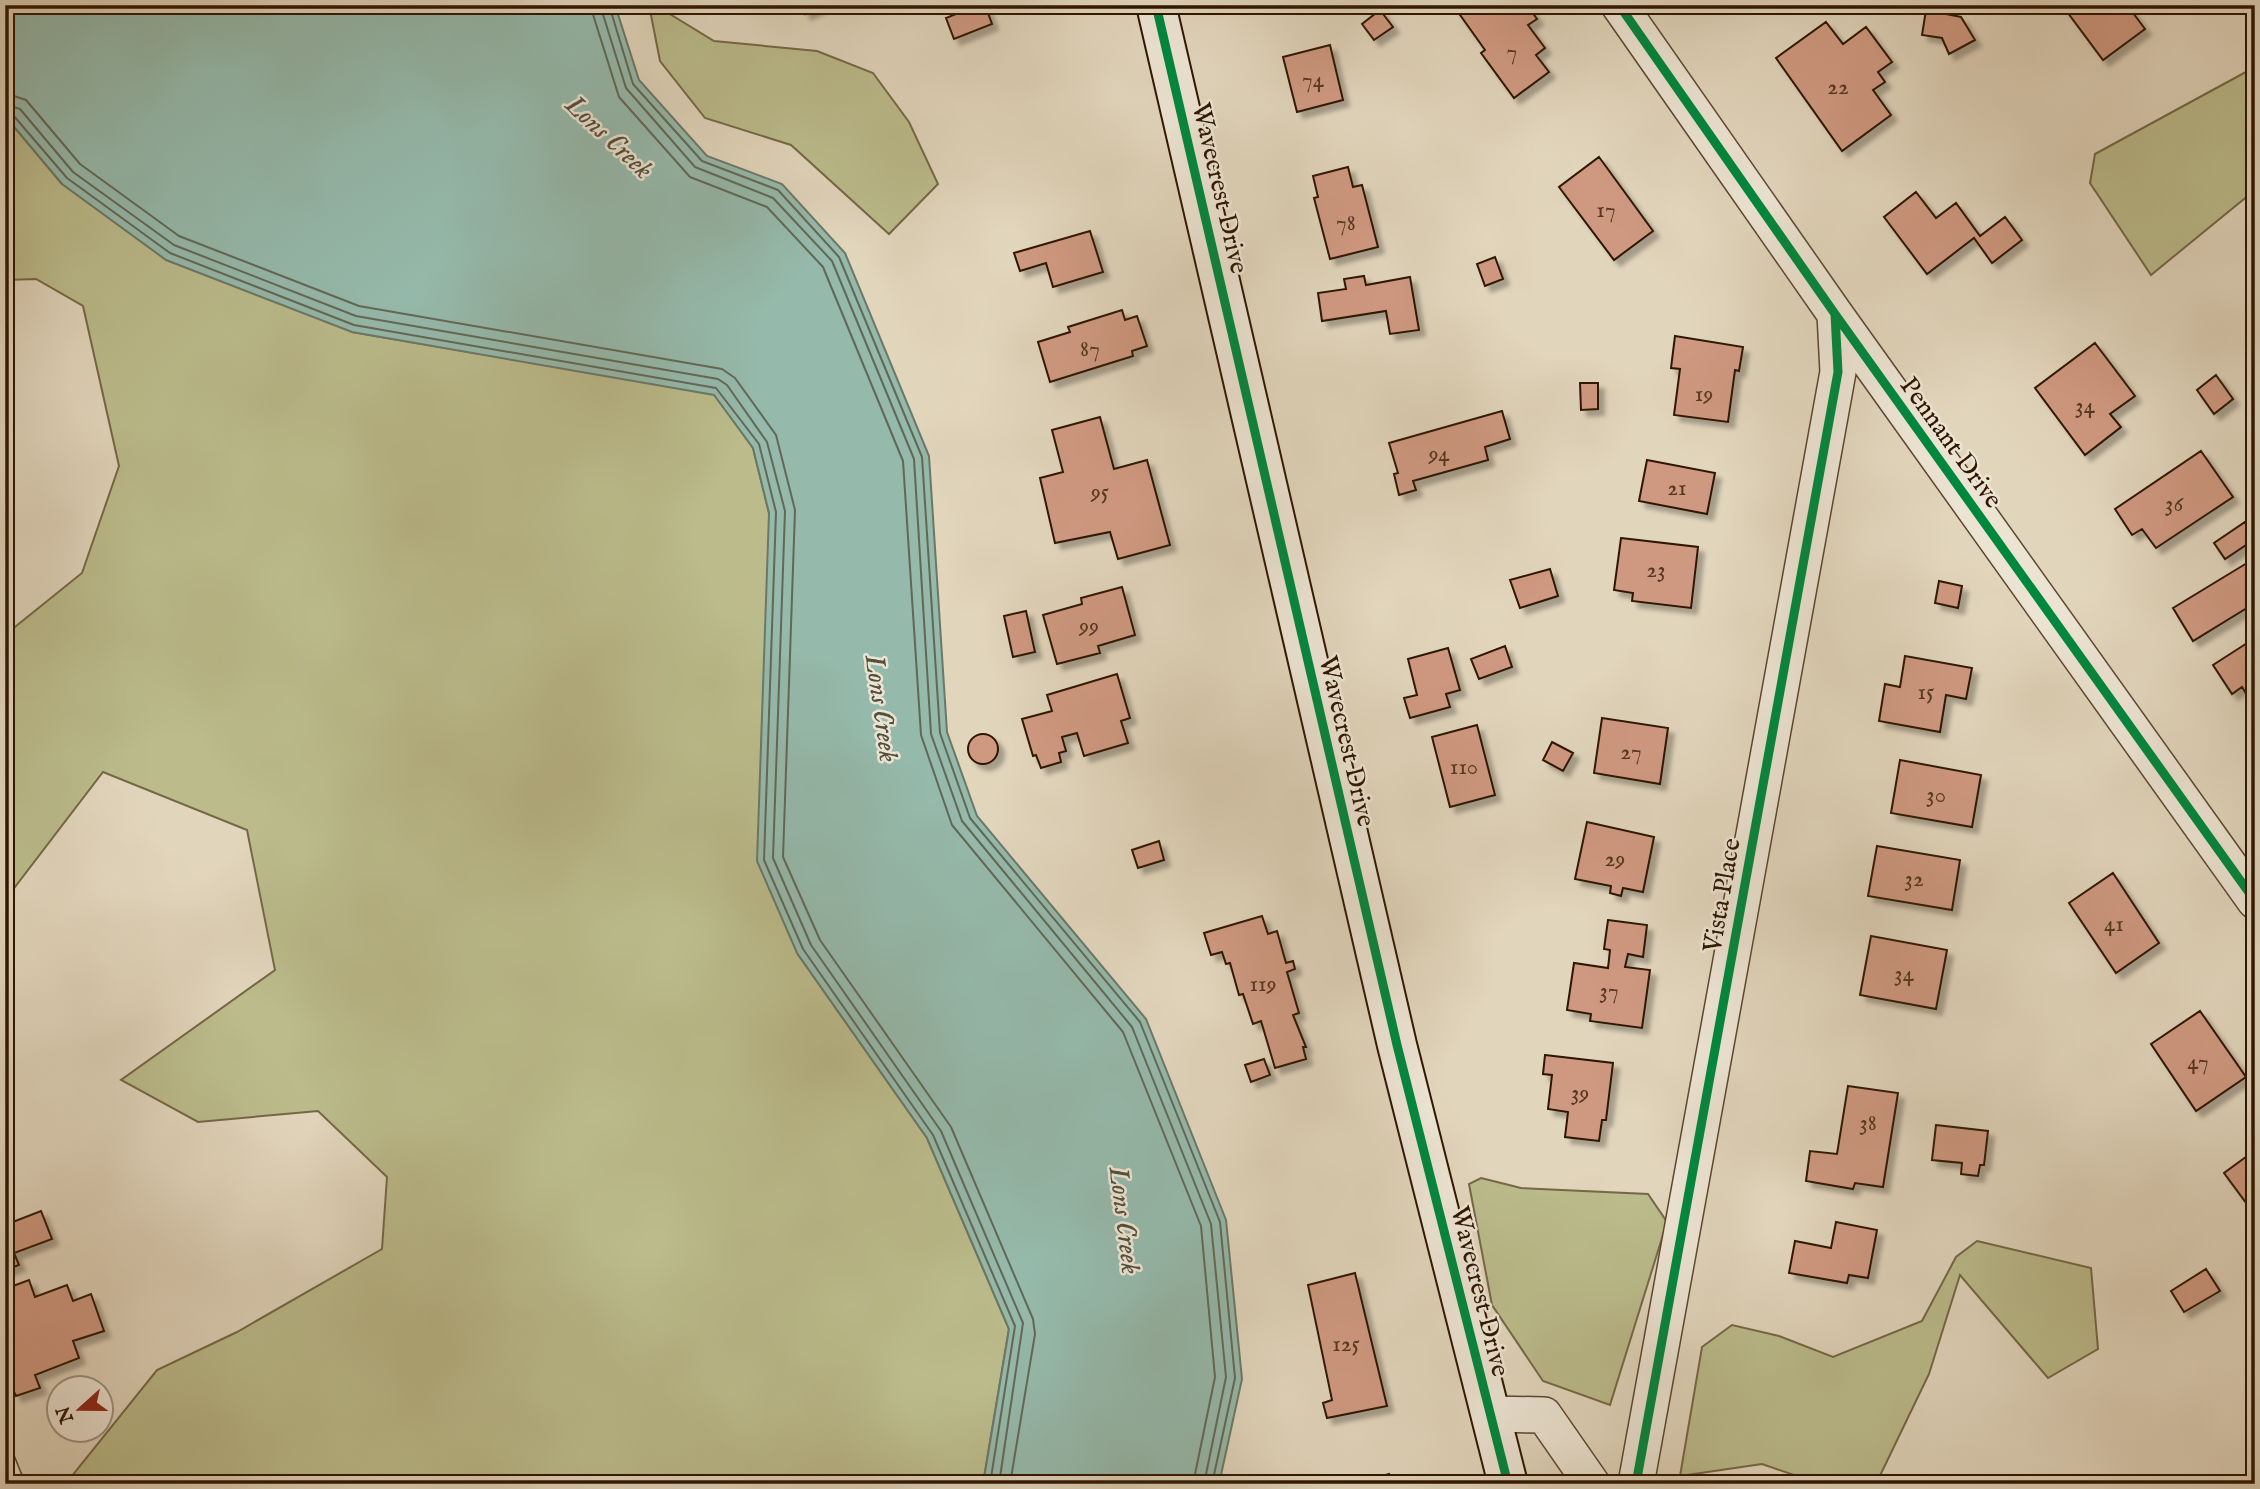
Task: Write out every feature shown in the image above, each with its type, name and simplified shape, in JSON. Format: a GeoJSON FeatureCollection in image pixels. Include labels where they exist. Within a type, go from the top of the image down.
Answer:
{"type":"FeatureCollection","features":[{"type":"Feature","properties":{"kind":"street","name":"Wavecrest Drive"},"geometry":{"type":"LineString","coordinates":[[1156,5],[1394,1032],[1508,1484]]}},
{"type":"Feature","properties":{"kind":"street","name":"Pennant Drive"},"geometry":{"type":"LineString","coordinates":[[1619,5],[1835,314],[2255,901]]}},
{"type":"Feature","properties":{"kind":"street","name":"Vista Place"},"geometry":{"type":"LineString","coordinates":[[1636,1484],[1838,372],[1835,314]]}},
{"type":"Feature","properties":{"kind":"street"},"geometry":{"type":"LineString","coordinates":[[1491,1414],[1544,1415],[1592,1484]]}},
{"type":"Feature","properties":{"kind":"lane"},"geometry":{"type":"LineString","coordinates":[[5,1459],[15,1484]]}},
{"type":"Feature","properties":{"kind":"green space"},"geometry":{"type":"Polygon","coordinates":[[[649,5],[655,5],[714,41],[817,51],[873,73],[909,122],[938,184],[889,234],[791,145],[705,118],[660,61],[649,5]]]}},
{"type":"Feature","properties":{"kind":"green space"},"geometry":{"type":"Polygon","coordinates":[[[2255,67],[2255,190],[2151,275],[2090,183],[2095,154],[2255,67]]]}},
{"type":"Feature","properties":{"kind":"green space"},"geometry":{"type":"Polygon","coordinates":[[[5,116],[62,184],[352,332],[714,394],[753,448],[769,513],[797,953],[927,1138],[1009,1329],[983,1484],[71,1484],[71,1477],[98,1444],[116,1444],[116,1421],[157,1370],[237,1332],[382,1249],[387,1177],[318,1111],[198,1122],[121,1080],[275,970],[247,830],[103,772],[5,900],[5,635],[82,573],[119,466],[83,306],[36,279],[5,280],[5,116]]]}},
{"type":"Feature","properties":{"kind":"green space"},"geometry":{"type":"Polygon","coordinates":[[[1481,1178],[1521,1188],[1648,1194],[1667,1222],[1610,1405],[1543,1381],[1492,1305],[1469,1184],[1481,1178]]]}},
{"type":"Feature","properties":{"kind":"green space"},"geometry":{"type":"Polygon","coordinates":[[[1977,1241],[2091,1268],[2098,1349],[2048,1378],[1960,1275],[1929,1374],[1876,1484],[1820,1484],[1762,1464],[1680,1476],[1702,1347],[1732,1325],[1779,1336],[1833,1357],[1922,1321],[1956,1257],[1977,1241]]]}},
{"type":"Feature","properties":{"kind":"water","name":"Lons Creek"},"geometry":{"type":"Polygon","coordinates":[[[5,5],[615,5],[639,80],[707,156],[782,184],[845,253],[929,456],[947,732],[977,816],[1146,1019],[1226,1220],[1242,1379],[1219,1484],[983,1484],[1009,1329],[927,1138],[797,953],[757,861],[769,513],[753,448],[714,395],[352,332],[166,260],[62,184],[5,116],[5,5]]]}},
{"type":"Feature","properties":{"kind":"building"},"geometry":{"type":"Polygon","coordinates":[[[802,5],[823,5],[805,14],[802,5]]]}},
{"type":"Feature","properties":{"kind":"building"},"geometry":{"type":"Polygon","coordinates":[[[978,5],[985,5],[992,24],[954,39],[946,18],[978,5]]]}},
{"type":"Feature","properties":{"kind":"building"},"geometry":{"type":"Polygon","coordinates":[[[1453,5],[1527,5],[1537,19],[1528,25],[1545,48],[1536,55],[1549,72],[1514,98],[1481,53],[1485,50],[1453,5]]]}},
{"type":"Feature","properties":{"kind":"building"},"geometry":{"type":"Polygon","coordinates":[[[2062,5],[2127,5],[2145,29],[2103,60],[2062,5]]]}},
{"type":"Feature","properties":{"kind":"building"},"geometry":{"type":"Polygon","coordinates":[[[1380,10],[1393,27],[1374,40],[1362,24],[1380,10]]]}},
{"type":"Feature","properties":{"kind":"building"},"geometry":{"type":"Polygon","coordinates":[[[1926,10],[1961,17],[1975,40],[1949,54],[1942,38],[1922,35],[1926,10]]]}},
{"type":"Feature","properties":{"kind":"building"},"geometry":{"type":"Polygon","coordinates":[[[1826,22],[1843,44],[1866,27],[1892,62],[1878,72],[1885,82],[1873,90],[1891,115],[1842,151],[1776,58],[1826,22]]]}},
{"type":"Feature","properties":{"kind":"building"},"geometry":{"type":"Polygon","coordinates":[[[1330,45],[1343,100],[1297,112],[1283,57],[1330,45]]]}},
{"type":"Feature","properties":{"kind":"building"},"geometry":{"type":"Polygon","coordinates":[[[1599,157],[1653,231],[1614,260],[1559,187],[1599,157]]]}},
{"type":"Feature","properties":{"kind":"building"},"geometry":{"type":"Polygon","coordinates":[[[1348,167],[1353,187],[1362,185],[1378,247],[1330,259],[1314,198],[1318,197],[1313,176],[1348,167]]]}},
{"type":"Feature","properties":{"kind":"building"},"geometry":{"type":"Polygon","coordinates":[[[1916,192],[1936,218],[1956,203],[1980,236],[2005,217],[2022,240],[1992,263],[1974,238],[1927,274],[1884,217],[1916,192]]]}},
{"type":"Feature","properties":{"kind":"building"},"geometry":{"type":"Polygon","coordinates":[[[1090,231],[1103,272],[1053,287],[1046,263],[1020,271],[1014,253],[1090,231]]]}},
{"type":"Feature","properties":{"kind":"building"},"geometry":{"type":"Polygon","coordinates":[[[1495,257],[1503,279],[1485,286],[1477,264],[1495,257]]]}},
{"type":"Feature","properties":{"kind":"building"},"geometry":{"type":"Polygon","coordinates":[[[1364,276],[1366,285],[1410,277],[1419,330],[1390,334],[1386,311],[1322,321],[1318,293],[1346,289],[1344,279],[1364,276]]]}},
{"type":"Feature","properties":{"kind":"building"},"geometry":{"type":"Polygon","coordinates":[[[1122,310],[1125,320],[1137,316],[1147,346],[1132,351],[1133,356],[1050,382],[1038,342],[1070,332],[1068,327],[1122,310]]]}},
{"type":"Feature","properties":{"kind":"building"},"geometry":{"type":"Polygon","coordinates":[[[1675,336],[1743,347],[1739,371],[1735,370],[1728,422],[1674,415],[1680,369],[1671,368],[1675,336]]]}},
{"type":"Feature","properties":{"kind":"building"},"geometry":{"type":"Polygon","coordinates":[[[2095,343],[2135,396],[2110,414],[2121,427],[2085,455],[2035,388],[2095,343]]]}},
{"type":"Feature","properties":{"kind":"building"},"geometry":{"type":"Polygon","coordinates":[[[2216,375],[2233,399],[2214,414],[2197,390],[2216,375]]]}},
{"type":"Feature","properties":{"kind":"building"},"geometry":{"type":"Polygon","coordinates":[[[1580,383],[1598,383],[1598,409],[1581,410],[1580,383]]]}},
{"type":"Feature","properties":{"kind":"building"},"geometry":{"type":"Polygon","coordinates":[[[1502,411],[1510,439],[1485,447],[1488,460],[1413,481],[1416,490],[1399,495],[1394,474],[1398,473],[1389,443],[1502,411]]]}},
{"type":"Feature","properties":{"kind":"building"},"geometry":{"type":"Polygon","coordinates":[[[1100,417],[1114,469],[1147,460],[1170,545],[1118,559],[1110,532],[1055,543],[1040,478],[1063,472],[1052,430],[1100,417]]]}},
{"type":"Feature","properties":{"kind":"building"},"geometry":{"type":"Polygon","coordinates":[[[2201,451],[2233,497],[2156,548],[2142,529],[2132,535],[2115,509],[2201,451]]]}},
{"type":"Feature","properties":{"kind":"building"},"geometry":{"type":"Polygon","coordinates":[[[1647,460],[1715,473],[1707,514],[1639,501],[1647,460]]]}},
{"type":"Feature","properties":{"kind":"building"},"geometry":{"type":"Polygon","coordinates":[[[2245,522],[2255,539],[2225,559],[2214,543],[2245,522]]]}},
{"type":"Feature","properties":{"kind":"building"},"geometry":{"type":"Polygon","coordinates":[[[1621,538],[1698,547],[1691,608],[1632,601],[1633,593],[1614,590],[1621,538]]]}},
{"type":"Feature","properties":{"kind":"building"},"geometry":{"type":"Polygon","coordinates":[[[2247,563],[2255,575],[2255,603],[2193,641],[2173,608],[2247,563]]]}},
{"type":"Feature","properties":{"kind":"building"},"geometry":{"type":"Polygon","coordinates":[[[1550,569],[1558,596],[1520,608],[1510,580],[1550,569]]]}},
{"type":"Feature","properties":{"kind":"building"},"geometry":{"type":"Polygon","coordinates":[[[1939,581],[1962,586],[1958,608],[1935,603],[1939,581]]]}},
{"type":"Feature","properties":{"kind":"building"},"geometry":{"type":"Polygon","coordinates":[[[1122,587],[1135,635],[1098,646],[1100,653],[1057,664],[1043,615],[1082,604],[1081,598],[1122,587]]]}},
{"type":"Feature","properties":{"kind":"building"},"geometry":{"type":"Polygon","coordinates":[[[1026,611],[1035,652],[1013,657],[1004,616],[1026,611]]]}},
{"type":"Feature","properties":{"kind":"building"},"geometry":{"type":"Polygon","coordinates":[[[2255,638],[2253,705],[2242,687],[2232,694],[2213,665],[2255,638]]]}},
{"type":"Feature","properties":{"kind":"building"},"geometry":{"type":"Polygon","coordinates":[[[1505,646],[1512,667],[1479,679],[1471,659],[1505,646]]]}},
{"type":"Feature","properties":{"kind":"building"},"geometry":{"type":"Polygon","coordinates":[[[1448,648],[1460,690],[1446,694],[1450,707],[1410,718],[1404,698],[1417,695],[1408,659],[1448,648]]]}},
{"type":"Feature","properties":{"kind":"building"},"geometry":{"type":"Polygon","coordinates":[[[1905,656],[1972,668],[1966,699],[1946,695],[1940,732],[1879,721],[1885,684],[1900,687],[1905,656]]]}},
{"type":"Feature","properties":{"kind":"building"},"geometry":{"type":"Polygon","coordinates":[[[1117,674],[1130,718],[1121,721],[1128,743],[1084,756],[1077,733],[1062,737],[1066,751],[1059,753],[1061,762],[1041,768],[1036,755],[1033,756],[1022,719],[1052,711],[1047,695],[1117,674]]]}},
{"type":"Feature","properties":{"kind":"building"},"geometry":{"type":"Polygon","coordinates":[[[1602,718],[1668,728],[1660,784],[1594,773],[1602,718]]]}},
{"type":"Feature","properties":{"kind":"building"},"geometry":{"type":"Polygon","coordinates":[[[1477,725],[1495,795],[1450,807],[1432,737],[1477,725]]]}},
{"type":"Feature","properties":{"kind":"building"},"geometry":{"type":"Polygon","coordinates":[[[983,734],[994,738],[998,749],[994,760],[983,764],[972,760],[968,749],[972,738],[983,734]]]}},
{"type":"Feature","properties":{"kind":"building"},"geometry":{"type":"Polygon","coordinates":[[[1552,742],[1573,753],[1563,771],[1543,760],[1552,742]]]}},
{"type":"Feature","properties":{"kind":"building"},"geometry":{"type":"Polygon","coordinates":[[[1900,760],[1981,775],[1972,827],[1891,813],[1900,760]]]}},
{"type":"Feature","properties":{"kind":"building"},"geometry":{"type":"Polygon","coordinates":[[[1587,822],[1654,837],[1643,892],[1623,888],[1621,896],[1610,893],[1611,886],[1575,879],[1587,822]]]}},
{"type":"Feature","properties":{"kind":"building"},"geometry":{"type":"Polygon","coordinates":[[[1159,841],[1164,860],[1138,868],[1132,850],[1159,841]]]}},
{"type":"Feature","properties":{"kind":"building"},"geometry":{"type":"Polygon","coordinates":[[[1877,846],[1960,860],[1952,910],[1868,896],[1877,846]]]}},
{"type":"Feature","properties":{"kind":"building"},"geometry":{"type":"Polygon","coordinates":[[[2113,873],[2159,943],[2116,973],[2069,903],[2113,873]]]}},
{"type":"Feature","properties":{"kind":"building"},"geometry":{"type":"Polygon","coordinates":[[[1262,916],[1268,934],[1277,931],[1286,963],[1293,961],[1295,969],[1287,972],[1299,1013],[1293,1015],[1306,1047],[1303,1047],[1306,1059],[1275,1068],[1261,1021],[1253,1024],[1243,994],[1239,995],[1230,963],[1226,964],[1222,952],[1211,955],[1204,933],[1262,916]]]}},
{"type":"Feature","properties":{"kind":"building"},"geometry":{"type":"Polygon","coordinates":[[[1608,920],[1647,925],[1643,957],[1628,954],[1625,967],[1650,970],[1642,1028],[1590,1021],[1591,1014],[1567,1010],[1574,963],[1608,968],[1610,950],[1604,949],[1608,920]]]}},
{"type":"Feature","properties":{"kind":"building"},"geometry":{"type":"Polygon","coordinates":[[[1871,936],[1947,950],[1936,1009],[1860,995],[1871,936]]]}},
{"type":"Feature","properties":{"kind":"building"},"geometry":{"type":"Polygon","coordinates":[[[2200,1011],[2246,1077],[2196,1111],[2151,1044],[2200,1011]]]}},
{"type":"Feature","properties":{"kind":"building"},"geometry":{"type":"Polygon","coordinates":[[[1545,1055],[1613,1063],[1606,1120],[1602,1120],[1599,1141],[1565,1137],[1568,1112],[1548,1109],[1552,1075],[1543,1074],[1545,1055]]]}},
{"type":"Feature","properties":{"kind":"building"},"geometry":{"type":"Polygon","coordinates":[[[1264,1059],[1270,1075],[1251,1082],[1245,1065],[1264,1059]]]}},
{"type":"Feature","properties":{"kind":"building"},"geometry":{"type":"Polygon","coordinates":[[[1848,1086],[1898,1093],[1883,1187],[1855,1183],[1853,1189],[1806,1181],[1810,1151],[1837,1154],[1848,1086]]]}},
{"type":"Feature","properties":{"kind":"building"},"geometry":{"type":"Polygon","coordinates":[[[1936,1125],[1988,1131],[1984,1165],[1980,1165],[1978,1176],[1961,1174],[1962,1163],[1932,1160],[1936,1125]]]}},
{"type":"Feature","properties":{"kind":"building"},"geometry":{"type":"Polygon","coordinates":[[[2255,1152],[2255,1215],[2224,1173],[2255,1152]]]}},
{"type":"Feature","properties":{"kind":"building"},"geometry":{"type":"Polygon","coordinates":[[[41,1211],[52,1239],[14,1253],[19,1265],[5,1270],[5,1225],[41,1211]]]}},
{"type":"Feature","properties":{"kind":"building"},"geometry":{"type":"Polygon","coordinates":[[[1836,1222],[1877,1230],[1868,1278],[1849,1275],[1847,1283],[1789,1273],[1795,1241],[1831,1248],[1836,1222]]]}},
{"type":"Feature","properties":{"kind":"building"},"geometry":{"type":"Polygon","coordinates":[[[2206,1269],[2220,1291],[2184,1312],[2171,1291],[2206,1269]]]}},
{"type":"Feature","properties":{"kind":"building"},"geometry":{"type":"Polygon","coordinates":[[[1355,1273],[1387,1406],[1327,1418],[1323,1403],[1332,1400],[1308,1285],[1355,1273]]]}},
{"type":"Feature","properties":{"kind":"building"},"geometry":{"type":"Polygon","coordinates":[[[29,1280],[35,1297],[67,1285],[73,1301],[91,1294],[104,1331],[73,1341],[79,1358],[35,1375],[40,1388],[16,1396],[5,1372],[5,1289],[29,1280]]]}},
{"type":"Feature","properties":{"kind":"building"},"geometry":{"type":"Polygon","coordinates":[[[1389,1474],[1391,1484],[1354,1484],[1389,1474]]]}},
{"type":"Feature","properties":{"kind":"cycle path"},"geometry":{"type":"LineString","coordinates":[[1156,5],[1397,1045],[1508,1484]]}},
{"type":"Feature","properties":{"kind":"cycle path"},"geometry":{"type":"LineString","coordinates":[[1619,5],[1835,314],[2255,901]]}},
{"type":"Feature","properties":{"kind":"cycle path"},"geometry":{"type":"LineString","coordinates":[[1636,1484],[1838,372],[1835,314]]}}]}
